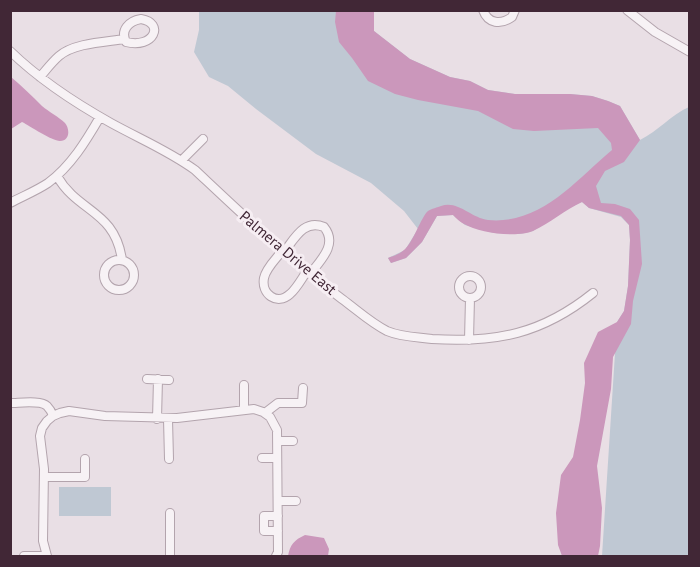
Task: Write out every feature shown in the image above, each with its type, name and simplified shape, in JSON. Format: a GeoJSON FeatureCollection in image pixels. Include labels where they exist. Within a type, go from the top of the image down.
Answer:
{"type":"FeatureCollection","features":[{"type":"Feature","properties":{"kind":"street"},"geometry":{"type":"LineString","coordinates":[[483,10],[486,17],[495,22],[507,21],[515,10]]}},
{"type":"Feature","properties":{"kind":"street"},"geometry":{"type":"LineString","coordinates":[[627,10],[655,32],[690,52]]}},
{"type":"Feature","properties":{"kind":"street"},"geometry":{"type":"LineString","coordinates":[[40,77],[58,56],[67,50],[124,39]]}},
{"type":"Feature","properties":{"kind":"street","name":"Palmera Drive East"},"geometry":{"type":"LineString","coordinates":[[10,51],[25,66],[71,99],[100,117],[182,160],[283,251],[387,331],[407,337],[469,340],[519,334],[563,315],[593,293]]}},
{"type":"Feature","properties":{"kind":"street"},"geometry":{"type":"LineString","coordinates":[[10,202],[57,176],[85,143],[100,117]]}},
{"type":"Feature","properties":{"kind":"street"},"geometry":{"type":"LineString","coordinates":[[182,160],[203,139]]}},
{"type":"Feature","properties":{"kind":"street"},"geometry":{"type":"LineString","coordinates":[[57,176],[68,192],[109,226],[119,243],[122,260]]}},
{"type":"Feature","properties":{"kind":"street"},"geometry":{"type":"LineString","coordinates":[[314,224],[324,226],[329,235],[329,245],[309,272],[290,295],[283,298],[277,299],[267,295],[264,290],[265,274],[304,228],[314,224]]}},
{"type":"Feature","properties":{"kind":"street"},"geometry":{"type":"LineString","coordinates":[[122,260],[132,266],[134,278],[126,288],[115,290],[106,284],[104,273],[110,262],[122,260]]}},
{"type":"Feature","properties":{"kind":"street"},"geometry":{"type":"LineString","coordinates":[[469,340],[470,298]]}},
{"type":"Feature","properties":{"kind":"street"},"geometry":{"type":"LineString","coordinates":[[147,379],[169,380]]}},
{"type":"Feature","properties":{"kind":"street"},"geometry":{"type":"LineString","coordinates":[[158,379],[158,419]]}},
{"type":"Feature","properties":{"kind":"street"},"geometry":{"type":"LineString","coordinates":[[244,385],[244,410]]}},
{"type":"Feature","properties":{"kind":"street"},"geometry":{"type":"LineString","coordinates":[[265,413],[278,403],[302,403],[303,388]]}},
{"type":"Feature","properties":{"kind":"street"},"geometry":{"type":"LineString","coordinates":[[10,403],[40,403],[49,408],[50,418]]}},
{"type":"Feature","properties":{"kind":"street"},"geometry":{"type":"LineString","coordinates":[[24,556],[47,556],[43,541],[44,477],[40,436],[42,428],[50,418],[69,411],[158,419],[215,415],[254,409],[265,413],[274,423],[278,439],[278,552],[276,556]]}},
{"type":"Feature","properties":{"kind":"street"},"geometry":{"type":"LineString","coordinates":[[168,418],[169,459]]}},
{"type":"Feature","properties":{"kind":"street"},"geometry":{"type":"LineString","coordinates":[[278,439],[293,441]]}},
{"type":"Feature","properties":{"kind":"street"},"geometry":{"type":"LineString","coordinates":[[262,458],[278,458]]}},
{"type":"Feature","properties":{"kind":"street"},"geometry":{"type":"LineString","coordinates":[[44,477],[86,477],[85,459]]}},
{"type":"Feature","properties":{"kind":"street"},"geometry":{"type":"LineString","coordinates":[[278,501],[296,501]]}},
{"type":"Feature","properties":{"kind":"street"},"geometry":{"type":"LineString","coordinates":[[170,513],[170,556]]}},
{"type":"Feature","properties":{"kind":"street"},"geometry":{"type":"LineString","coordinates":[[278,516],[264,516],[264,531],[278,531]]}},
{"type":"Feature","properties":{"kind":"shaded area"},"geometry":{"type":"Polygon","coordinates":[[[199,11],[374,11],[374,31],[410,59],[450,77],[470,81],[488,90],[515,94],[592,96],[608,101],[620,106],[640,140],[689,107],[689,556],[602,556],[617,322],[624,311],[628,286],[629,225],[621,217],[589,208],[582,202],[568,208],[533,231],[520,234],[494,233],[465,225],[453,215],[437,216],[422,242],[406,258],[391,263],[388,258],[405,250],[418,229],[404,211],[371,183],[316,154],[228,86],[209,77],[194,52],[199,30],[199,11]]]}},
{"type":"Feature","properties":{"kind":"shaded area"},"geometry":{"type":"Polygon","coordinates":[[[336,11],[374,11],[374,31],[410,59],[450,77],[470,81],[488,90],[515,94],[592,96],[620,106],[640,140],[624,162],[605,171],[596,186],[601,203],[615,204],[630,209],[639,220],[642,264],[633,301],[631,324],[613,357],[611,389],[597,466],[602,508],[598,556],[562,556],[558,545],[556,513],[561,475],[573,457],[580,420],[585,383],[584,363],[598,332],[617,322],[624,311],[628,286],[629,225],[621,216],[589,208],[582,202],[533,231],[518,234],[498,234],[479,230],[463,223],[453,215],[437,216],[422,242],[406,258],[391,263],[388,258],[401,253],[407,247],[425,214],[436,207],[453,205],[488,220],[507,220],[541,208],[571,187],[612,150],[611,143],[598,128],[534,131],[513,129],[478,111],[395,94],[368,81],[339,42],[335,22],[336,11]]]}},
{"type":"Feature","properties":{"kind":"shaded area"},"geometry":{"type":"Polygon","coordinates":[[[11,77],[42,106],[67,125],[66,139],[60,141],[52,139],[22,122],[11,129],[11,77]]]}},
{"type":"Feature","properties":{"kind":"shaded area"},"geometry":{"type":"Polygon","coordinates":[[[59,487],[111,487],[111,516],[59,516],[59,487]]]}},
{"type":"Feature","properties":{"kind":"shaded area"},"geometry":{"type":"Polygon","coordinates":[[[305,535],[324,538],[329,549],[328,556],[288,556],[293,543],[305,535]]]}}]}
